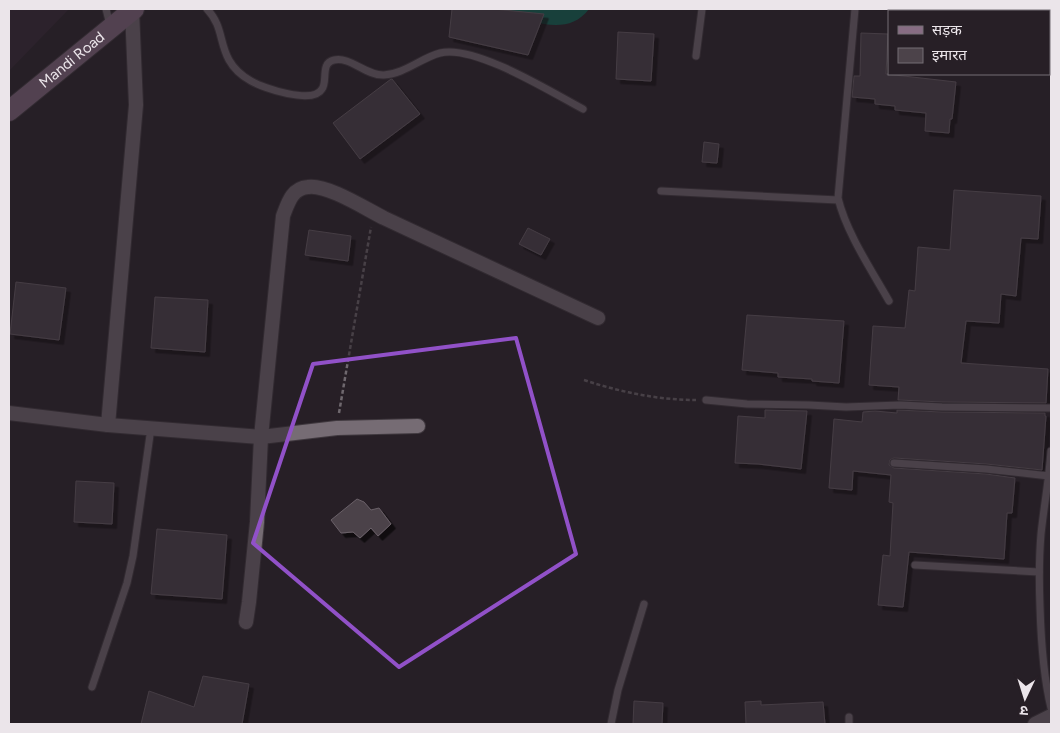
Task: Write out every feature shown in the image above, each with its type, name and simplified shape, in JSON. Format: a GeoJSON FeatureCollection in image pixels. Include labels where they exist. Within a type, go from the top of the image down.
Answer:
{"type":"FeatureCollection","features":[{"type":"Feature","properties":{"kind":"street","name":"Mandi Road"},"geometry":{"type":"LineString","coordinates":[[9,111],[133,10]]}},
{"type":"Feature","properties":{"kind":"street"},"geometry":{"type":"LineString","coordinates":[[108,425],[136,105],[133,10]]}},
{"type":"Feature","properties":{"kind":"street"},"geometry":{"type":"LineString","coordinates":[[246,622],[257,522],[261,437],[283,216],[289,199],[298,189],[309,186],[319,187],[336,194],[598,318]]}},
{"type":"Feature","properties":{"kind":"street"},"geometry":{"type":"LineString","coordinates":[[9,413],[108,425],[261,437],[337,428],[418,426]]}},
{"type":"Feature","properties":{"kind":"street"},"geometry":{"type":"LineString","coordinates":[[1035,724],[1051,716]]}},
{"type":"Feature","properties":{"kind":"lane"},"geometry":{"type":"LineString","coordinates":[[106,9],[110,28]]}},
{"type":"Feature","properties":{"kind":"lane"},"geometry":{"type":"LineString","coordinates":[[207,9],[216,21],[229,60],[236,70],[251,81],[267,89],[290,94],[314,95],[324,88],[327,64],[333,60],[343,60],[375,75],[383,75],[392,74],[440,53],[452,52],[465,53],[505,67],[583,109]]}},
{"type":"Feature","properties":{"kind":"lane"},"geometry":{"type":"LineString","coordinates":[[696,56],[702,9]]}},
{"type":"Feature","properties":{"kind":"lane"},"geometry":{"type":"LineString","coordinates":[[855,9],[838,200],[851,232],[889,301]]}},
{"type":"Feature","properties":{"kind":"lane"},"geometry":{"type":"LineString","coordinates":[[661,191],[838,200]]}},
{"type":"Feature","properties":{"kind":"lane"},"geometry":{"type":"LineString","coordinates":[[706,400],[747,404],[846,407],[900,405],[1051,408]]}},
{"type":"Feature","properties":{"kind":"lane"},"geometry":{"type":"LineString","coordinates":[[92,687],[127,583],[133,556],[151,428]]}},
{"type":"Feature","properties":{"kind":"lane"},"geometry":{"type":"LineString","coordinates":[[1051,451],[1041,534],[1039,572],[1041,638],[1046,687],[1051,708]]}},
{"type":"Feature","properties":{"kind":"lane"},"geometry":{"type":"LineString","coordinates":[[894,463],[1049,476]]}},
{"type":"Feature","properties":{"kind":"lane"},"geometry":{"type":"LineString","coordinates":[[915,565],[1039,572]]}},
{"type":"Feature","properties":{"kind":"lane"},"geometry":{"type":"LineString","coordinates":[[611,724],[618,690],[644,604]]}},
{"type":"Feature","properties":{"kind":"path"},"geometry":{"type":"LineString","coordinates":[[337,428],[374,213]]}},
{"type":"Feature","properties":{"kind":"path"},"geometry":{"type":"LineString","coordinates":[[584,380],[617,390],[659,398],[706,400]]}},
{"type":"Feature","properties":{"kind":"highlighted area"},"geometry":{"type":"Polygon","coordinates":[[[516,338],[576,554],[399,667],[253,543],[313,364],[516,338]]]}},
{"type":"Feature","properties":{"kind":"shaded area"},"geometry":{"type":"Polygon","coordinates":[[[9,9],[69,9],[9,71],[9,9]]]}},
{"type":"Feature","properties":{"kind":"shaded area"},"geometry":{"type":"Polygon","coordinates":[[[467,9],[589,9],[581,18],[571,23],[550,25],[501,14],[467,9]]]}},
{"type":"Feature","properties":{"kind":"building"},"geometry":{"type":"Polygon","coordinates":[[[452,9],[494,9],[544,14],[528,55],[449,37],[452,9]]]}},
{"type":"Feature","properties":{"kind":"building"},"geometry":{"type":"Polygon","coordinates":[[[618,32],[654,34],[651,81],[616,79],[618,32]]]}},
{"type":"Feature","properties":{"kind":"building"},"geometry":{"type":"Polygon","coordinates":[[[861,33],[888,34],[886,74],[956,82],[949,133],[925,131],[926,113],[895,110],[895,106],[875,104],[875,99],[852,97],[854,76],[860,76],[861,33]]]}},
{"type":"Feature","properties":{"kind":"building"},"geometry":{"type":"Polygon","coordinates":[[[391,79],[420,114],[360,159],[333,123],[391,79]]]}},
{"type":"Feature","properties":{"kind":"building"},"geometry":{"type":"Polygon","coordinates":[[[704,142],[719,144],[717,163],[702,162],[704,142]]]}},
{"type":"Feature","properties":{"kind":"building"},"geometry":{"type":"Polygon","coordinates":[[[954,190],[1041,196],[1038,239],[1021,238],[1016,296],[1001,294],[999,323],[966,321],[961,363],[1048,369],[1046,403],[898,400],[899,387],[869,385],[873,326],[905,328],[909,290],[915,291],[918,247],[950,250],[954,190]]]}},
{"type":"Feature","properties":{"kind":"building"},"geometry":{"type":"Polygon","coordinates":[[[528,228],[550,239],[541,255],[519,244],[528,228]]]}},
{"type":"Feature","properties":{"kind":"building"},"geometry":{"type":"Polygon","coordinates":[[[309,230],[351,236],[348,261],[305,255],[309,230]]]}},
{"type":"Feature","properties":{"kind":"building"},"geometry":{"type":"Polygon","coordinates":[[[16,282],[66,288],[59,340],[10,334],[16,282]]]}},
{"type":"Feature","properties":{"kind":"building"},"geometry":{"type":"Polygon","coordinates":[[[155,297],[208,300],[205,352],[151,348],[155,297]]]}},
{"type":"Feature","properties":{"kind":"building"},"geometry":{"type":"Polygon","coordinates":[[[747,315],[844,321],[839,383],[778,377],[778,373],[742,370],[747,315]]]}},
{"type":"Feature","properties":{"kind":"building"},"geometry":{"type":"Polygon","coordinates":[[[765,410],[807,411],[801,469],[735,463],[738,416],[765,418],[765,410]]]}},
{"type":"Feature","properties":{"kind":"building"},"geometry":{"type":"Polygon","coordinates":[[[897,410],[1045,413],[1046,416],[1042,470],[986,464],[894,458],[890,460],[889,465],[894,468],[986,474],[1015,478],[1012,513],[1007,513],[1004,559],[909,552],[903,607],[878,605],[883,555],[890,556],[893,503],[889,502],[891,475],[853,471],[852,490],[829,488],[834,419],[862,422],[863,412],[897,413],[897,410]]]}},
{"type":"Feature","properties":{"kind":"building"},"geometry":{"type":"Polygon","coordinates":[[[76,481],[114,483],[112,524],[74,522],[76,481]]]}},
{"type":"Feature","properties":{"kind":"building"},"geometry":{"type":"Polygon","coordinates":[[[357,499],[364,502],[371,510],[379,508],[391,524],[378,536],[371,528],[360,538],[353,532],[341,533],[331,520],[357,499]]]}},
{"type":"Feature","properties":{"kind":"building"},"geometry":{"type":"Polygon","coordinates":[[[157,529],[227,535],[222,599],[151,594],[157,529]]]}},
{"type":"Feature","properties":{"kind":"building"},"geometry":{"type":"Polygon","coordinates":[[[203,676],[249,684],[242,724],[141,724],[149,691],[194,707],[203,676]]]}},
{"type":"Feature","properties":{"kind":"building"},"geometry":{"type":"Polygon","coordinates":[[[634,701],[663,703],[662,724],[633,724],[634,701]]]}},
{"type":"Feature","properties":{"kind":"building"},"geometry":{"type":"Polygon","coordinates":[[[761,701],[761,705],[823,702],[825,724],[746,724],[745,702],[761,701]]]}}]}
